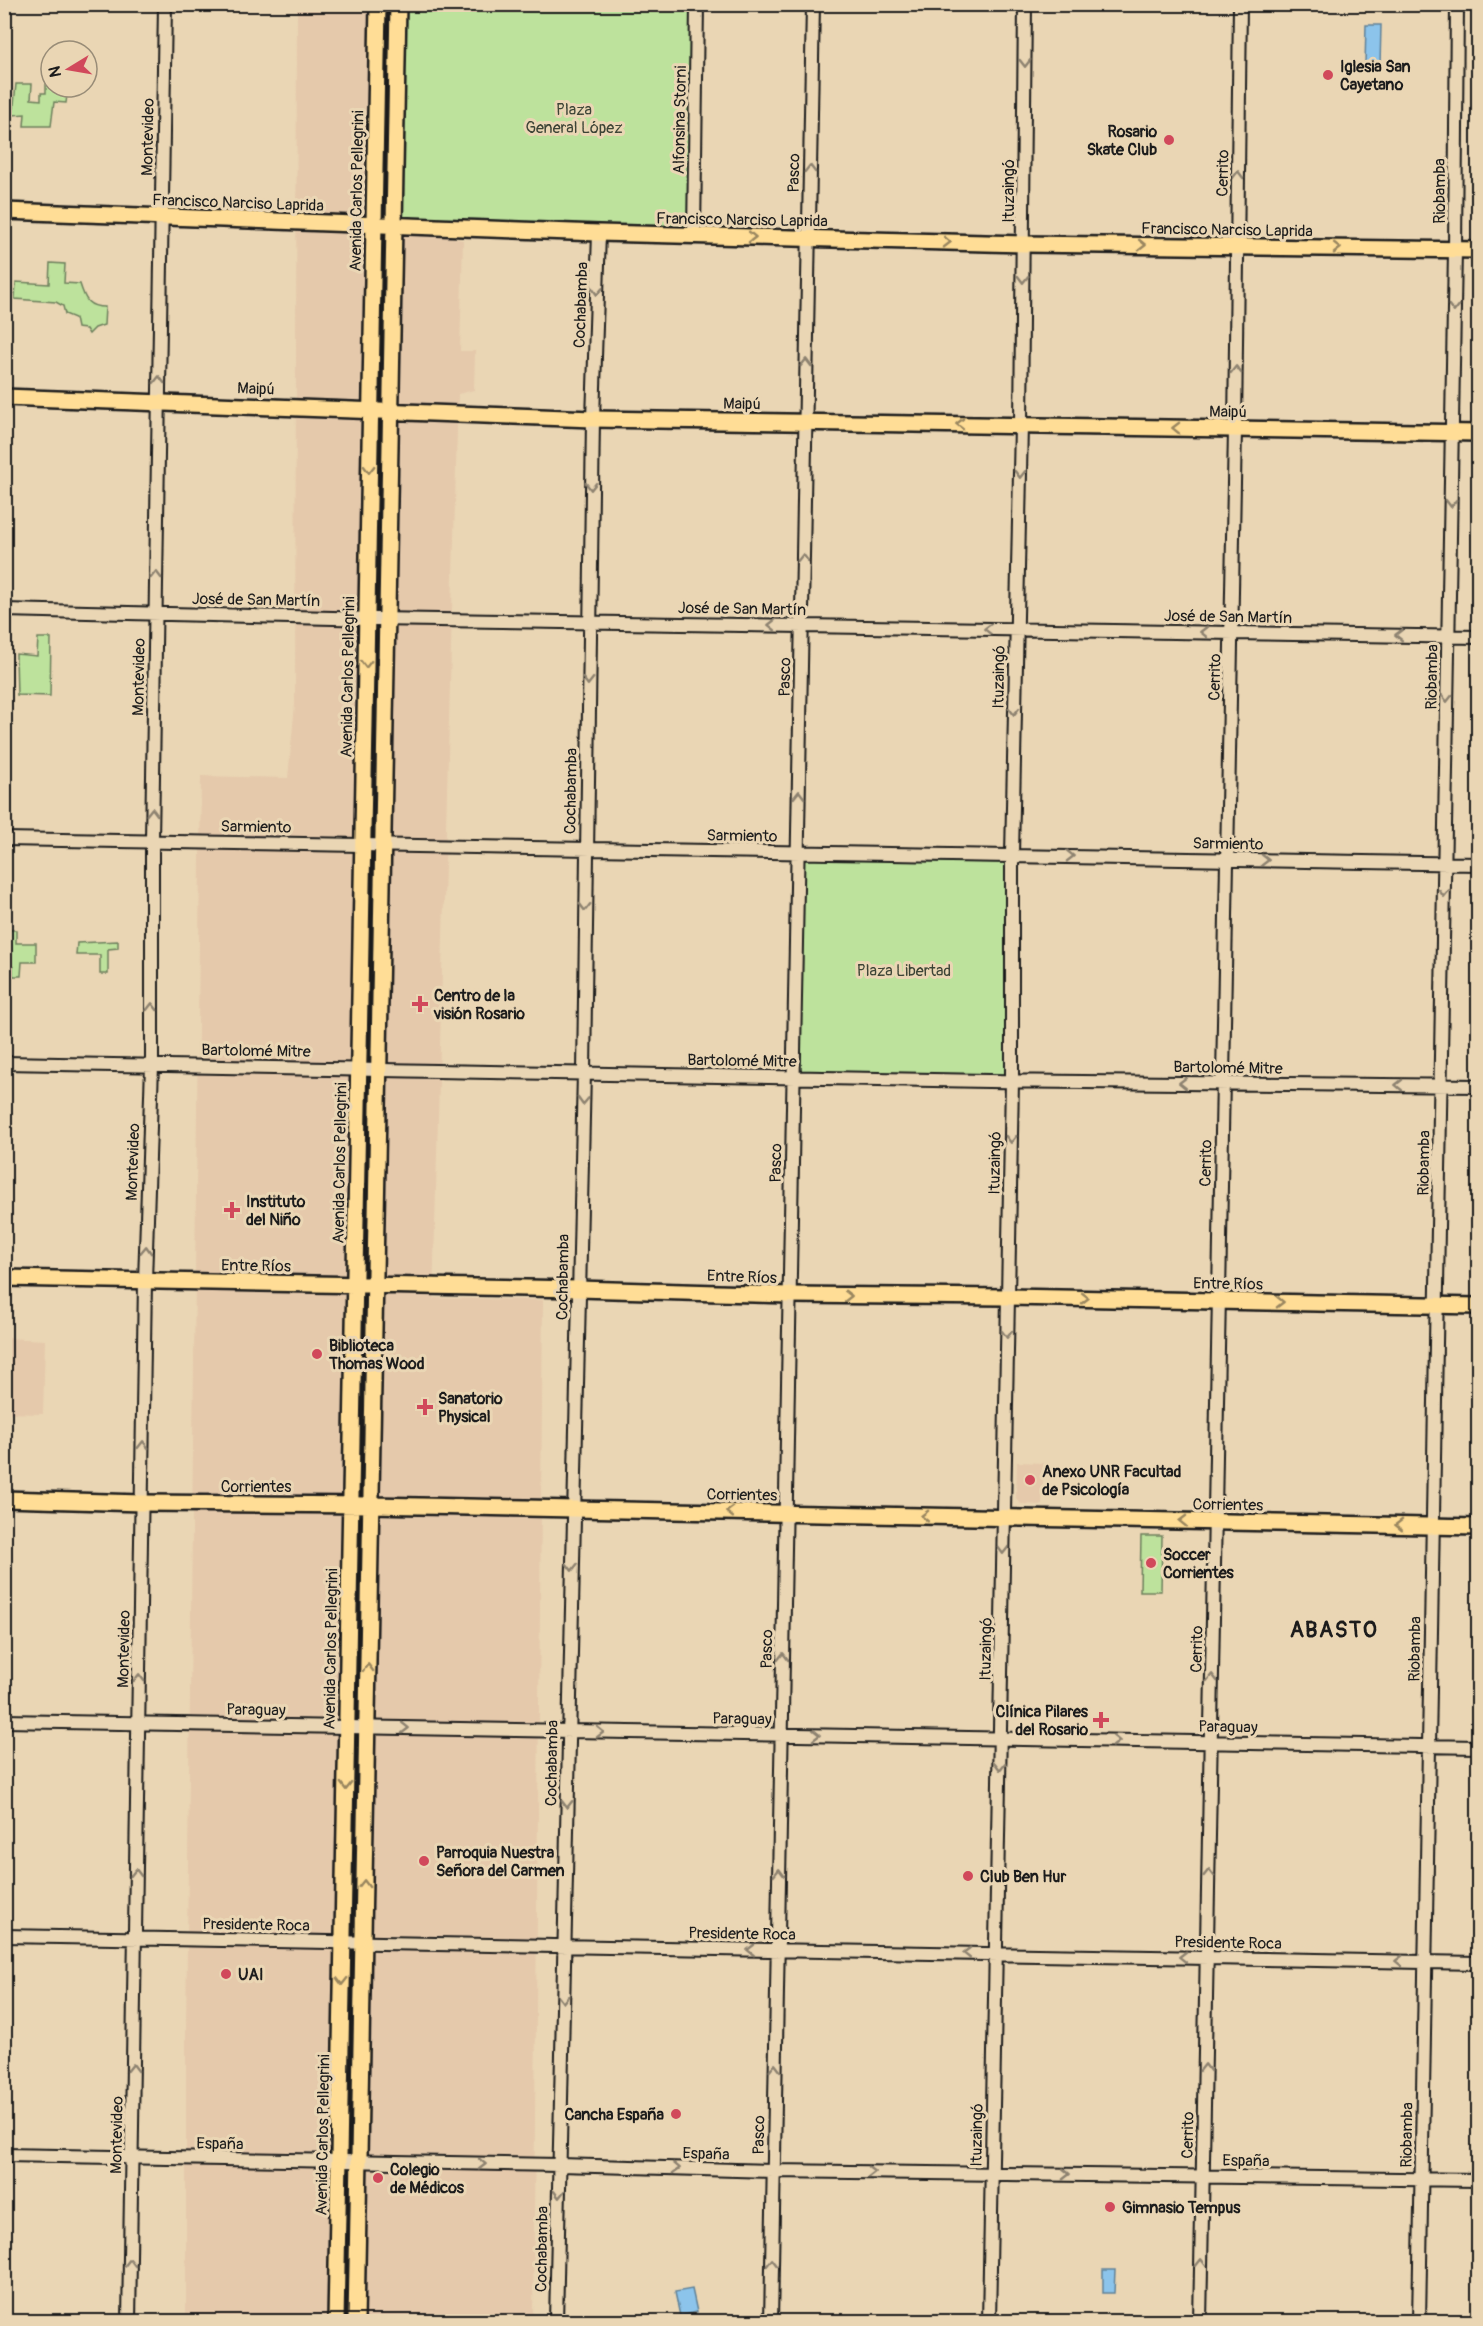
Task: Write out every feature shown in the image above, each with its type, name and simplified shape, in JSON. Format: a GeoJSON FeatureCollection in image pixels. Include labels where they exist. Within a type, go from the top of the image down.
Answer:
{"type":"FeatureCollection","features":[{"type":"Feature","properties":{"kind":"main road","name":"Avenida Carlos Pellegrini"},"geometry":{"type":"LineString","coordinates":[[336,2322],[378,4]]}},
{"type":"Feature","properties":{"kind":"main road"},"geometry":{"type":"LineString","coordinates":[[356,2322],[398,4]]}},
{"type":"Feature","properties":{"kind":"main road","name":"Francisco Narciso Laprida"},"geometry":{"type":"LineString","coordinates":[[4,211],[599,233],[1024,244],[1479,250]]}},
{"type":"Feature","properties":{"kind":"main road","name":"Maipú"},"geometry":{"type":"LineString","coordinates":[[4,397],[593,419],[1479,433]]}},
{"type":"Feature","properties":{"kind":"main road","name":"Entre Ríos"},"geometry":{"type":"LineString","coordinates":[[4,1278],[789,1295],[1479,1305]]}},
{"type":"Feature","properties":{"kind":"main road","name":"Corrientes"},"geometry":{"type":"LineString","coordinates":[[4,1499],[1479,1527]]}},
{"type":"Feature","properties":{"kind":"street","name":"Montevideo"},"geometry":{"type":"LineString","coordinates":[[129,2322],[145,1281],[152,1065],[152,841],[165,4]]}},
{"type":"Feature","properties":{"kind":"street","name":"Alfonsina Storni"},"geometry":{"type":"LineString","coordinates":[[694,235],[697,4]]}},
{"type":"Feature","properties":{"kind":"street","name":"Pasco"},"geometry":{"type":"LineString","coordinates":[[771,2322],[813,4]]}},
{"type":"Feature","properties":{"kind":"street","name":"Ituzaingó"},"geometry":{"type":"LineString","coordinates":[[989,2322],[1012,1081],[1012,855],[1024,244],[1025,4]]}},
{"type":"Feature","properties":{"kind":"street","name":"Cerrito"},"geometry":{"type":"LineString","coordinates":[[1200,2322],[1235,429],[1240,4]]}},
{"type":"Feature","properties":{"kind":"street","name":"Riobamba"},"geometry":{"type":"LineString","coordinates":[[1419,2322],[1455,250],[1457,4]]}},
{"type":"Feature","properties":{"kind":"street","name":"Cochabamba"},"geometry":{"type":"LineString","coordinates":[[556,2322],[584,1072],[589,622],[599,233]]}},
{"type":"Feature","properties":{"kind":"street","name":"José de San Martín"},"geometry":{"type":"LineString","coordinates":[[4,610],[386,619],[1479,636]]}},
{"type":"Feature","properties":{"kind":"street","name":"Sarmiento"},"geometry":{"type":"LineString","coordinates":[[4,839],[362,843],[798,853],[1479,864]]}},
{"type":"Feature","properties":{"kind":"street","name":"Bartolomé Mitre"},"geometry":{"type":"LineString","coordinates":[[4,1063],[1012,1081],[1479,1086]]}},
{"type":"Feature","properties":{"kind":"street","name":"Paraguay"},"geometry":{"type":"LineString","coordinates":[[4,1721],[1479,1747]]}},
{"type":"Feature","properties":{"kind":"street","name":"Presidente Roca"},"geometry":{"type":"LineString","coordinates":[[4,1936],[1479,1963]]}},
{"type":"Feature","properties":{"kind":"street","name":"España"},"geometry":{"type":"LineString","coordinates":[[4,2156],[560,2165],[773,2171],[1479,2180]]}},
{"type":"Feature","properties":{"kind":"shaded area"},"geometry":{"type":"Polygon","coordinates":[[[297,5],[429,5],[394,225],[463,240],[460,351],[475,351],[474,390],[458,394],[433,1298],[543,1300],[533,2321],[186,2322],[186,2029],[201,776],[288,778],[295,704],[297,5]]]}},
{"type":"Feature","properties":{"kind":"shaded area"},"geometry":{"type":"Polygon","coordinates":[[[5,1338],[45,1340],[43,1414],[5,1413],[5,1338]]]}},
{"type":"Feature","properties":{"kind":"shaded area","name":"Anexo UNR Facultad de Psicología"},"geometry":{"type":"Polygon","coordinates":[[[1017,1462],[1044,1463],[1042,1505],[1021,1504],[1016,1498],[1017,1462]]]}},
{"type":"Feature","properties":{"kind":"green space","name":"Plaza General López"},"geometry":{"type":"Polygon","coordinates":[[[378,5],[697,5],[694,235],[394,226],[356,2321],[336,2322],[378,5]]]}},
{"type":"Feature","properties":{"kind":"green space"},"geometry":{"type":"Polygon","coordinates":[[[16,84],[32,84],[31,99],[66,99],[66,103],[54,102],[51,126],[24,126],[25,114],[13,115],[16,84]]]}},
{"type":"Feature","properties":{"kind":"green space"},"geometry":{"type":"Polygon","coordinates":[[[50,263],[65,264],[64,283],[80,284],[88,302],[95,306],[105,307],[104,325],[95,328],[89,334],[86,329],[77,328],[75,318],[65,314],[63,306],[56,302],[15,299],[16,282],[49,284],[50,263]]]}},
{"type":"Feature","properties":{"kind":"green space"},"geometry":{"type":"Polygon","coordinates":[[[38,638],[51,638],[50,696],[17,695],[16,654],[37,656],[38,638]]]}},
{"type":"Feature","properties":{"kind":"green space","name":"Plaza Libertad"},"geometry":{"type":"Polygon","coordinates":[[[798,853],[1012,855],[1012,1081],[793,1077],[798,853]]]}},
{"type":"Feature","properties":{"kind":"green space"},"geometry":{"type":"Polygon","coordinates":[[[5,930],[16,930],[16,943],[36,943],[36,962],[22,962],[21,976],[13,976],[13,967],[5,967],[5,930]]]}},
{"type":"Feature","properties":{"kind":"green space"},"geometry":{"type":"Polygon","coordinates":[[[118,941],[118,948],[108,949],[108,974],[100,974],[100,955],[76,955],[77,943],[118,941]]]}},
{"type":"Feature","properties":{"kind":"green space","name":"Soccer Corrientes"},"geometry":{"type":"Polygon","coordinates":[[[1141,1536],[1162,1536],[1161,1591],[1140,1591],[1141,1536]]]}},
{"type":"Feature","properties":{"kind":"water"},"geometry":{"type":"Polygon","coordinates":[[[1366,25],[1381,25],[1380,65],[1365,65],[1366,25]]]}},
{"type":"Feature","properties":{"kind":"water"},"geometry":{"type":"Polygon","coordinates":[[[1103,2270],[1115,2270],[1114,2293],[1103,2293],[1103,2270]]]}},
{"type":"Feature","properties":{"kind":"water"},"geometry":{"type":"Polygon","coordinates":[[[692,2289],[697,2312],[680,2316],[675,2292],[692,2289]]]}},
{"type":"Feature","properties":{"kind":"place","name":"Iglesia San Cayetano"},"geometry":{"type":"Point","coordinates":[1328,75]}},
{"type":"Feature","properties":{"kind":"place","name":"Rosario Skate Club"},"geometry":{"type":"Point","coordinates":[1169,140]}},
{"type":"Feature","properties":{"kind":"place","name":"Centro de la visión Rosario"},"geometry":{"type":"Point","coordinates":[420,1004]}},
{"type":"Feature","properties":{"kind":"place","name":"Instituto del Niño"},"geometry":{"type":"Point","coordinates":[232,1210]}},
{"type":"Feature","properties":{"kind":"place","name":"Biblioteca Thomas Wood"},"geometry":{"type":"Point","coordinates":[317,1354]}},
{"type":"Feature","properties":{"kind":"place","name":"Sanatorio Physical"},"geometry":{"type":"Point","coordinates":[425,1407]}},
{"type":"Feature","properties":{"kind":"place","name":"Anexo UNR Facultad de Psicología"},"geometry":{"type":"Point","coordinates":[1030,1480]}},
{"type":"Feature","properties":{"kind":"place","name":"Soccer Corrientes"},"geometry":{"type":"Point","coordinates":[1151,1563]}},
{"type":"Feature","properties":{"kind":"place","name":"Clínica Pilares del Rosario"},"geometry":{"type":"Point","coordinates":[1101,1720]}},
{"type":"Feature","properties":{"kind":"place","name":"Parroquia Nuestra Señora del Carmen"},"geometry":{"type":"Point","coordinates":[424,1861]}},
{"type":"Feature","properties":{"kind":"place","name":"Club Ben Hur"},"geometry":{"type":"Point","coordinates":[968,1876]}},
{"type":"Feature","properties":{"kind":"place","name":"UAI"},"geometry":{"type":"Point","coordinates":[226,1974]}},
{"type":"Feature","properties":{"kind":"place","name":"Cancha España"},"geometry":{"type":"Point","coordinates":[676,2114]}},
{"type":"Feature","properties":{"kind":"place","name":"Colegio de Médicos"},"geometry":{"type":"Point","coordinates":[378,2178]}},
{"type":"Feature","properties":{"kind":"place","name":"Gimnasio Tempus"},"geometry":{"type":"Point","coordinates":[1110,2207]}},
{"type":"Feature","properties":{"kind":"district","name":"ABASTO"},"geometry":{"type":"Point","coordinates":[1334,1629]}}]}
